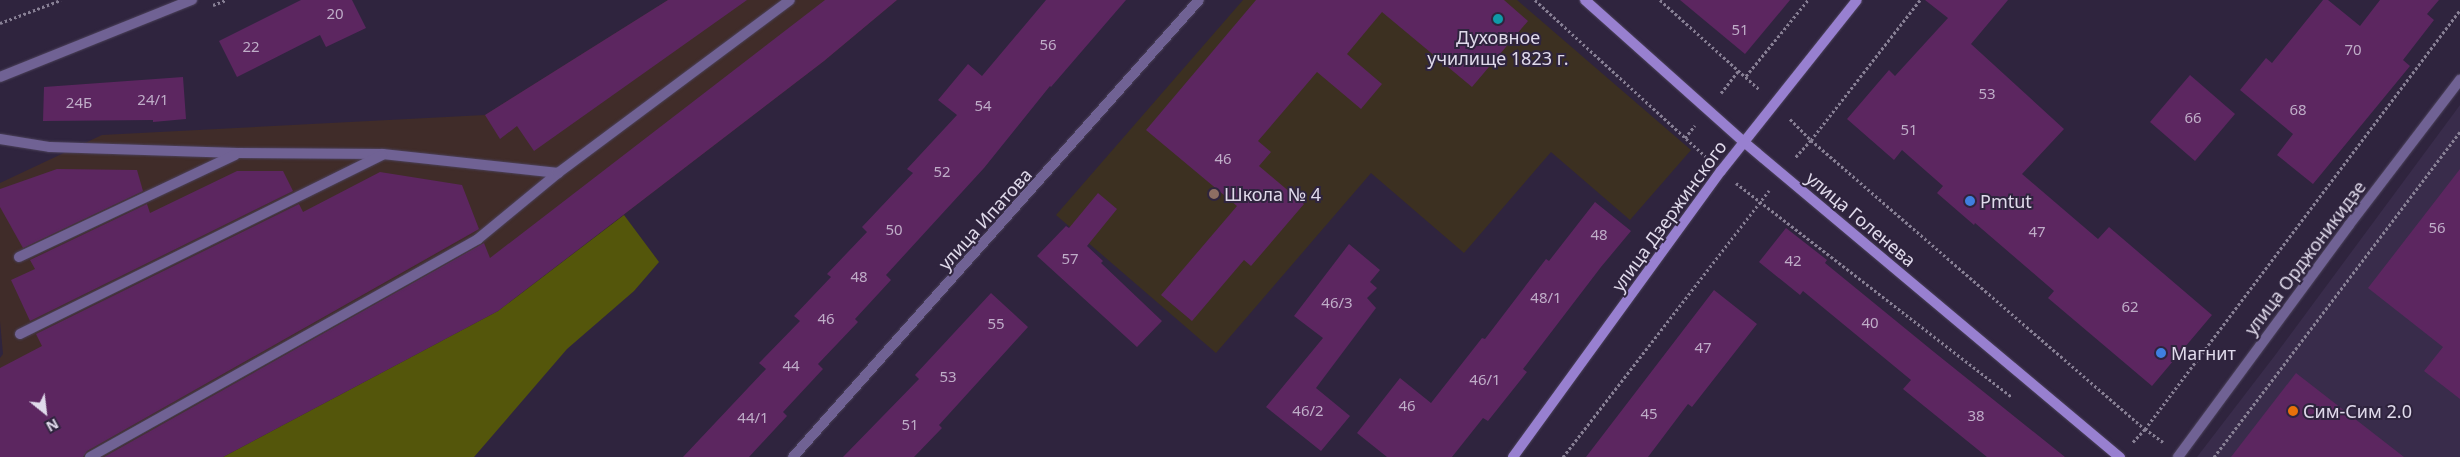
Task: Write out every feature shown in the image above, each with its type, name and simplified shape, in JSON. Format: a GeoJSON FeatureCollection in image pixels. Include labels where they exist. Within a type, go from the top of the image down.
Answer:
{"type":"FeatureCollection","features":[{"type":"Feature","properties":{"kind":"main road","name":"улица Голенева"},"geometry":{"type":"LineString","coordinates":[[1585,0],[1744,142],[2119,457]]}},
{"type":"Feature","properties":{"kind":"main road","name":"улица Дзержинского"},"geometry":{"type":"LineString","coordinates":[[1513,457],[1721,171],[1857,0]]}},
{"type":"Feature","properties":{"kind":"street"},"geometry":{"type":"LineString","coordinates":[[0,77],[192,0]]}},
{"type":"Feature","properties":{"kind":"street"},"geometry":{"type":"LineString","coordinates":[[90,457],[478,239],[558,173],[790,0]]}},
{"type":"Feature","properties":{"kind":"street","name":"улица Ипатова"},"geometry":{"type":"LineString","coordinates":[[793,457],[1200,0]]}},
{"type":"Feature","properties":{"kind":"street","name":"улица Орджоникидзе"},"geometry":{"type":"LineString","coordinates":[[2179,456],[2349,225],[2460,80]]}},
{"type":"Feature","properties":{"kind":"street"},"geometry":{"type":"LineString","coordinates":[[0,139],[50,147],[238,153],[383,154],[558,173]]}},
{"type":"Feature","properties":{"kind":"street"},"geometry":{"type":"LineString","coordinates":[[19,257],[238,153]]}},
{"type":"Feature","properties":{"kind":"street"},"geometry":{"type":"LineString","coordinates":[[20,334],[383,154]]}},
{"type":"Feature","properties":{"kind":"path"},"geometry":{"type":"LineString","coordinates":[[0,24],[61,0]]}},
{"type":"Feature","properties":{"kind":"path"},"geometry":{"type":"LineString","coordinates":[[1536,0],[1721,171],[2019,402]]}},
{"type":"Feature","properties":{"kind":"path"},"geometry":{"type":"LineString","coordinates":[[1746,76],[1808,0]]}},
{"type":"Feature","properties":{"kind":"path"},"geometry":{"type":"LineString","coordinates":[[1920,0],[1811,140],[2144,429],[2179,456]]}},
{"type":"Feature","properties":{"kind":"path"},"geometry":{"type":"LineString","coordinates":[[2119,457],[2144,429],[2460,10]]}},
{"type":"Feature","properties":{"kind":"path"},"geometry":{"type":"LineString","coordinates":[[2214,457],[2460,132]]}},
{"type":"Feature","properties":{"kind":"path"},"geometry":{"type":"LineString","coordinates":[[1563,457],[1759,202]]}},
{"type":"Feature","properties":{"kind":"shaded area"},"geometry":{"type":"Polygon","coordinates":[[[668,0],[897,0],[824,61],[498,311],[223,457],[0,457],[0,358],[3,354],[0,321],[0,183],[102,135],[485,115],[668,0]]]}},
{"type":"Feature","properties":{"kind":"shaded area","name":"Школа № 4"},"geometry":{"type":"Polygon","coordinates":[[[1243,0],[1517,0],[1691,150],[1630,220],[1551,152],[1464,253],[1371,173],[1216,353],[1056,215],[1243,0]]]}},
{"type":"Feature","properties":{"kind":"shaded area"},"geometry":{"type":"Polygon","coordinates":[[[2460,105],[2460,457],[2197,457],[2276,354],[2460,105]]]}},
{"type":"Feature","properties":{"kind":"shaded area"},"geometry":{"type":"Polygon","coordinates":[[[624,215],[659,262],[634,291],[567,349],[474,457],[223,457],[498,311],[624,215]]]}},
{"type":"Feature","properties":{"kind":"building"},"geometry":{"type":"Polygon","coordinates":[[[301,0],[352,0],[366,28],[326,47],[320,35],[237,77],[219,41],[301,0]]]}},
{"type":"Feature","properties":{"kind":"building"},"geometry":{"type":"Polygon","coordinates":[[[668,0],[747,0],[534,151],[517,126],[500,139],[485,115],[668,0]]]}},
{"type":"Feature","properties":{"kind":"building"},"geometry":{"type":"Polygon","coordinates":[[[825,0],[897,0],[824,61],[498,311],[223,457],[104,457],[484,243],[490,258],[825,0]]]}},
{"type":"Feature","properties":{"kind":"building"},"geometry":{"type":"Polygon","coordinates":[[[1046,0],[1126,0],[1050,86],[984,168],[886,275],[891,280],[855,319],[858,322],[818,364],[823,369],[783,412],[787,416],[749,457],[683,457],[766,369],[759,363],[800,321],[794,316],[831,277],[827,274],[867,232],[862,227],[913,173],[907,169],[957,115],[938,100],[968,64],[982,76],[1046,0]]]}},
{"type":"Feature","properties":{"kind":"building"},"geometry":{"type":"Polygon","coordinates":[[[1256,0],[1504,0],[1528,21],[1472,87],[1382,12],[1347,54],[1382,84],[1361,109],[1317,72],[1258,141],[1271,152],[1259,166],[1304,204],[1251,266],[1244,260],[1192,321],[1161,295],[1237,206],[1146,130],[1256,0]]]}},
{"type":"Feature","properties":{"kind":"building"},"geometry":{"type":"Polygon","coordinates":[[[1680,0],[1790,0],[1745,54],[1680,0]]]}},
{"type":"Feature","properties":{"kind":"building"},"geometry":{"type":"Polygon","coordinates":[[[1925,0],[2008,0],[1971,44],[2064,129],[2022,174],[2098,239],[2109,227],[2212,315],[2152,386],[2048,298],[2054,291],[1937,193],[1943,186],[1902,150],[1894,160],[1847,119],[1889,70],[1895,76],[1948,18],[1925,0]]]}},
{"type":"Feature","properties":{"kind":"building"},"geometry":{"type":"Polygon","coordinates":[[[2323,0],[2328,0],[2360,26],[2380,0],[2439,0],[2427,14],[2434,20],[2403,60],[2410,66],[2313,184],[2277,155],[2293,134],[2240,90],[2266,58],[2272,63],[2323,0]]]}},
{"type":"Feature","properties":{"kind":"building"},"geometry":{"type":"Polygon","coordinates":[[[2190,75],[2235,114],[2195,161],[2150,122],[2190,75]]]}},
{"type":"Feature","properties":{"kind":"building"},"geometry":{"type":"Polygon","coordinates":[[[183,77],[186,119],[153,122],[153,120],[43,121],[44,87],[183,77]]]}},
{"type":"Feature","properties":{"kind":"building"},"geometry":{"type":"Polygon","coordinates":[[[57,169],[137,170],[143,191],[23,248],[0,207],[0,189],[57,169]]]}},
{"type":"Feature","properties":{"kind":"building"},"geometry":{"type":"Polygon","coordinates":[[[2460,169],[2460,399],[2424,371],[2443,347],[2368,288],[2460,169]]]}},
{"type":"Feature","properties":{"kind":"building"},"geometry":{"type":"Polygon","coordinates":[[[237,171],[283,171],[293,191],[30,321],[11,280],[35,269],[30,260],[147,204],[150,213],[237,171]]]}},
{"type":"Feature","properties":{"kind":"building"},"geometry":{"type":"Polygon","coordinates":[[[380,172],[462,185],[479,229],[87,451],[83,457],[0,457],[0,368],[42,346],[36,334],[299,204],[303,212],[380,172]]]}},
{"type":"Feature","properties":{"kind":"building"},"geometry":{"type":"Polygon","coordinates":[[[1098,193],[1117,209],[1087,246],[1103,261],[1101,263],[1162,321],[1137,347],[1037,256],[1066,226],[1069,228],[1098,193]]]}},
{"type":"Feature","properties":{"kind":"building"},"geometry":{"type":"Polygon","coordinates":[[[1595,202],[1631,231],[1523,369],[1527,372],[1488,421],[1483,418],[1452,457],[1387,457],[1357,433],[1400,378],[1431,403],[1482,338],[1485,339],[1546,259],[1549,261],[1595,202]]]}},
{"type":"Feature","properties":{"kind":"building"},"geometry":{"type":"Polygon","coordinates":[[[1786,228],[1827,260],[1825,263],[2065,457],[1987,457],[1903,389],[1911,380],[1803,291],[1800,295],[1759,262],[1786,228]]]}},
{"type":"Feature","properties":{"kind":"building"},"geometry":{"type":"Polygon","coordinates":[[[1349,244],[1380,270],[1370,282],[1377,288],[1367,298],[1376,308],[1316,388],[1350,416],[1321,451],[1266,407],[1323,338],[1294,316],[1349,244]]]}},
{"type":"Feature","properties":{"kind":"building"},"geometry":{"type":"Polygon","coordinates":[[[1714,290],[1757,324],[1692,407],[1688,404],[1648,457],[1586,457],[1714,290]]]}},
{"type":"Feature","properties":{"kind":"building"},"geometry":{"type":"Polygon","coordinates":[[[991,293],[1028,327],[939,425],[942,428],[914,457],[843,457],[919,379],[915,375],[991,293]]]}},
{"type":"Feature","properties":{"kind":"building"},"geometry":{"type":"Polygon","coordinates":[[[2296,373],[2404,457],[2231,457],[2296,373]]]}},
{"type":"Feature","properties":{"kind":"place","name":"Духовное училище 1823 г."},"geometry":{"type":"Point","coordinates":[1498,19]}},
{"type":"Feature","properties":{"kind":"place","name":"Школа № 4"},"geometry":{"type":"Point","coordinates":[1214,194]}},
{"type":"Feature","properties":{"kind":"place","name":"Pmtut"},"geometry":{"type":"Point","coordinates":[1970,201]}},
{"type":"Feature","properties":{"kind":"place","name":"Магнит"},"geometry":{"type":"Point","coordinates":[2161,353]}},
{"type":"Feature","properties":{"kind":"place","name":"Сим-Сим 2.0"},"geometry":{"type":"Point","coordinates":[2293,411]}}]}
